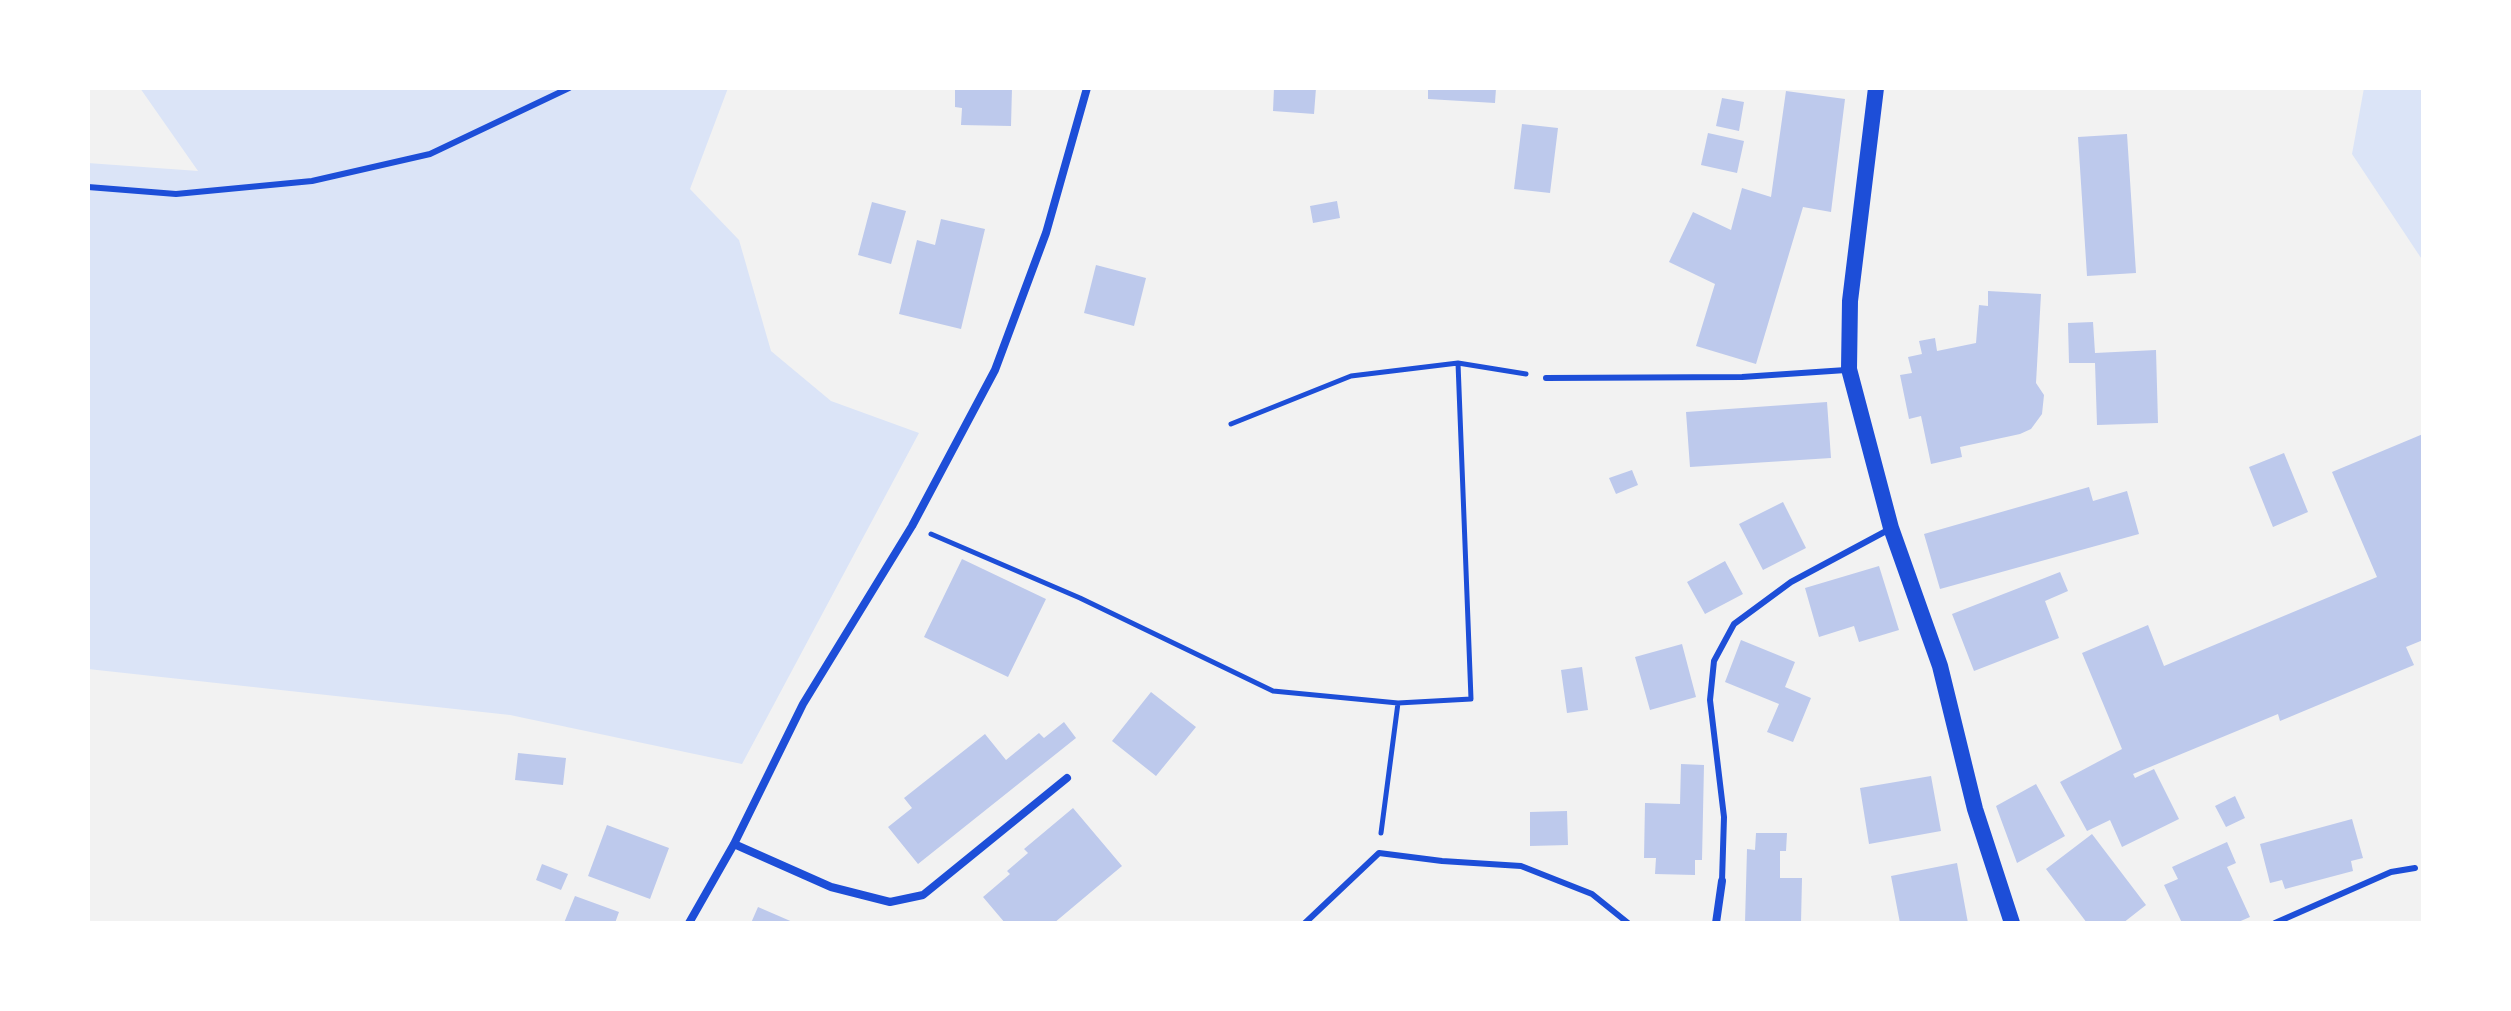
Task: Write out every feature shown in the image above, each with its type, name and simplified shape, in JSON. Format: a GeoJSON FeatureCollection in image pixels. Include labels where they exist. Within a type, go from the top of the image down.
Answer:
{"type":"FeatureCollection","features":[{"type":"Feature","properties":{"kind":"main road"},"geometry":{"type":"LineString","coordinates":[[1876,88],[1850,301],[1849,369],[1891,528],[1940,666],[1975,809],[2012,923]]}},
{"type":"Feature","properties":{"kind":"street"},"geometry":{"type":"LineString","coordinates":[[689,923],[734,844],[803,704],[912,526],[995,370],[1046,233],[1087,88]]}},
{"type":"Feature","properties":{"kind":"street"},"geometry":{"type":"LineString","coordinates":[[734,844],[831,887],[890,902],[923,895],[1067,778]]}},
{"type":"Feature","properties":{"kind":"street"},"geometry":{"type":"LineString","coordinates":[[1716,923],[1722,881]]}},
{"type":"Feature","properties":{"kind":"lane"},"geometry":{"type":"LineString","coordinates":[[88,187],[176,194],[312,181],[430,154],[569,88]]}},
{"type":"Feature","properties":{"kind":"lane"},"geometry":{"type":"LineString","coordinates":[[1546,378],[1742,377],[1849,369]]}},
{"type":"Feature","properties":{"kind":"lane"},"geometry":{"type":"LineString","coordinates":[[1722,881],[1724,817],[1710,700],[1714,661],[1734,624],[1791,582],[1891,528]]}},
{"type":"Feature","properties":{"kind":"lane"},"geometry":{"type":"LineString","coordinates":[[1305,923],[1379,853],[1521,866],[1592,894],[1628,923]]}},
{"type":"Feature","properties":{"kind":"lane"},"geometry":{"type":"LineString","coordinates":[[2275,923],[2391,872],[2415,868]]}},
{"type":"Feature","properties":{"kind":"path"},"geometry":{"type":"LineString","coordinates":[[912,526],[1080,598],[1273,691],[1398,703],[1471,699],[1458,363]]}},
{"type":"Feature","properties":{"kind":"path"},"geometry":{"type":"LineString","coordinates":[[1231,424],[1351,376],[1458,363],[1546,378]]}},
{"type":"Feature","properties":{"kind":"path"},"geometry":{"type":"LineString","coordinates":[[1379,853],[1398,703]]}},
{"type":"Feature","properties":{"kind":"shaded area"},"geometry":{"type":"Polygon","coordinates":[[[140,88],[728,88],[690,189],[739,240],[771,351],[831,401],[919,433],[742,764],[510,715],[88,669],[88,163],[198,171],[140,88]]]}},
{"type":"Feature","properties":{"kind":"shaded area"},"geometry":{"type":"Polygon","coordinates":[[[2364,88],[2423,88],[2423,261],[2352,154],[2364,88]]]}},
{"type":"Feature","properties":{"kind":"building"},"geometry":{"type":"Polygon","coordinates":[[[955,88],[1012,88],[1011,126],[961,125],[962,108],[955,107],[955,88]]]}},
{"type":"Feature","properties":{"kind":"building"},"geometry":{"type":"Polygon","coordinates":[[[1274,88],[1316,88],[1314,114],[1273,111],[1274,88]]]}},
{"type":"Feature","properties":{"kind":"building"},"geometry":{"type":"Polygon","coordinates":[[[1428,88],[1496,88],[1495,103],[1428,99],[1428,88]]]}},
{"type":"Feature","properties":{"kind":"building"},"geometry":{"type":"Polygon","coordinates":[[[1786,91],[1845,99],[1831,212],[1803,207],[1756,364],[1696,346],[1715,284],[1669,262],[1693,212],[1731,230],[1742,188],[1771,197],[1786,91]]]}},
{"type":"Feature","properties":{"kind":"building"},"geometry":{"type":"Polygon","coordinates":[[[1722,98],[1744,102],[1739,131],[1716,126],[1722,98]]]}},
{"type":"Feature","properties":{"kind":"building"},"geometry":{"type":"Polygon","coordinates":[[[1522,124],[1558,128],[1550,193],[1514,189],[1522,124]]]}},
{"type":"Feature","properties":{"kind":"building"},"geometry":{"type":"Polygon","coordinates":[[[1708,133],[1744,141],[1737,173],[1701,165],[1708,133]]]}},
{"type":"Feature","properties":{"kind":"building"},"geometry":{"type":"Polygon","coordinates":[[[2127,134],[2136,273],[2087,276],[2078,137],[2127,134]]]}},
{"type":"Feature","properties":{"kind":"building"},"geometry":{"type":"Polygon","coordinates":[[[1337,201],[1340,218],[1313,223],[1310,206],[1337,201]]]}},
{"type":"Feature","properties":{"kind":"building"},"geometry":{"type":"Polygon","coordinates":[[[872,202],[906,211],[891,264],[858,255],[872,202]]]}},
{"type":"Feature","properties":{"kind":"building"},"geometry":{"type":"Polygon","coordinates":[[[941,219],[985,229],[961,329],[899,314],[917,240],[935,245],[941,219]]]}},
{"type":"Feature","properties":{"kind":"building"},"geometry":{"type":"Polygon","coordinates":[[[1096,265],[1146,278],[1134,326],[1084,313],[1096,265]]]}},
{"type":"Feature","properties":{"kind":"building"},"geometry":{"type":"Polygon","coordinates":[[[1988,291],[2041,294],[2036,383],[2044,395],[2042,414],[2031,429],[2020,434],[1960,447],[1962,457],[1931,464],[1921,416],[1909,419],[1900,375],[1912,373],[1908,357],[1922,354],[1919,341],[1935,338],[1937,351],[1976,343],[1979,305],[1988,306],[1988,291]]]}},
{"type":"Feature","properties":{"kind":"building"},"geometry":{"type":"Polygon","coordinates":[[[2093,322],[2095,353],[2156,350],[2158,423],[2097,425],[2095,363],[2069,363],[2068,323],[2093,322]]]}},
{"type":"Feature","properties":{"kind":"building"},"geometry":{"type":"Polygon","coordinates":[[[1827,402],[1831,458],[1690,467],[1686,412],[1827,402]]]}},
{"type":"Feature","properties":{"kind":"building"},"geometry":{"type":"Polygon","coordinates":[[[2423,434],[2423,640],[2406,647],[2414,665],[2280,721],[2278,714],[2133,774],[2135,778],[2154,769],[2179,819],[2122,847],[2110,820],[2087,831],[2060,782],[2122,749],[2082,653],[2148,625],[2164,666],[2377,577],[2332,472],[2423,434]]]}},
{"type":"Feature","properties":{"kind":"building"},"geometry":{"type":"Polygon","coordinates":[[[2284,453],[2308,512],[2273,527],[2249,467],[2284,453]]]}},
{"type":"Feature","properties":{"kind":"building"},"geometry":{"type":"Polygon","coordinates":[[[1632,470],[1638,485],[1616,494],[1609,478],[1632,470]]]}},
{"type":"Feature","properties":{"kind":"building"},"geometry":{"type":"Polygon","coordinates":[[[2089,487],[2093,501],[2127,491],[2139,534],[1940,589],[1924,534],[2089,487]]]}},
{"type":"Feature","properties":{"kind":"building"},"geometry":{"type":"Polygon","coordinates":[[[1783,502],[1806,548],[1763,570],[1739,524],[1783,502]]]}},
{"type":"Feature","properties":{"kind":"building"},"geometry":{"type":"Polygon","coordinates":[[[962,559],[1046,599],[1008,677],[924,637],[962,559]]]}},
{"type":"Feature","properties":{"kind":"building"},"geometry":{"type":"Polygon","coordinates":[[[1725,561],[1743,594],[1705,614],[1687,582],[1725,561]]]}},
{"type":"Feature","properties":{"kind":"building"},"geometry":{"type":"Polygon","coordinates":[[[1879,566],[1899,630],[1859,642],[1854,626],[1819,637],[1805,588],[1879,566]]]}},
{"type":"Feature","properties":{"kind":"building"},"geometry":{"type":"Polygon","coordinates":[[[2060,572],[2068,591],[2045,601],[2059,638],[1974,671],[1952,614],[2060,572]]]}},
{"type":"Feature","properties":{"kind":"building"},"geometry":{"type":"Polygon","coordinates":[[[1741,640],[1795,662],[1785,687],[1811,698],[1793,742],[1767,732],[1779,704],[1725,682],[1741,640]]]}},
{"type":"Feature","properties":{"kind":"building"},"geometry":{"type":"Polygon","coordinates":[[[1682,644],[1696,697],[1650,710],[1635,657],[1682,644]]]}},
{"type":"Feature","properties":{"kind":"building"},"geometry":{"type":"Polygon","coordinates":[[[1582,667],[1588,710],[1567,713],[1561,670],[1582,667]]]}},
{"type":"Feature","properties":{"kind":"building"},"geometry":{"type":"Polygon","coordinates":[[[1151,692],[1196,727],[1156,776],[1112,741],[1151,692]]]}},
{"type":"Feature","properties":{"kind":"building"},"geometry":{"type":"Polygon","coordinates":[[[1064,722],[1076,738],[918,864],[888,827],[912,808],[904,798],[985,734],[1006,760],[1039,733],[1044,738],[1064,722]]]}},
{"type":"Feature","properties":{"kind":"building"},"geometry":{"type":"Polygon","coordinates":[[[518,753],[566,758],[563,785],[515,780],[518,753]]]}},
{"type":"Feature","properties":{"kind":"building"},"geometry":{"type":"Polygon","coordinates":[[[1681,764],[1704,765],[1702,860],[1695,860],[1695,875],[1655,874],[1656,858],[1644,858],[1645,803],[1680,804],[1681,764]]]}},
{"type":"Feature","properties":{"kind":"building"},"geometry":{"type":"Polygon","coordinates":[[[1931,776],[1941,831],[1869,844],[1860,788],[1931,776]]]}},
{"type":"Feature","properties":{"kind":"building"},"geometry":{"type":"Polygon","coordinates":[[[2036,784],[2065,836],[2017,863],[1996,806],[2036,784]]]}},
{"type":"Feature","properties":{"kind":"building"},"geometry":{"type":"Polygon","coordinates":[[[2235,796],[2245,818],[2226,827],[2215,806],[2235,796]]]}},
{"type":"Feature","properties":{"kind":"building"},"geometry":{"type":"Polygon","coordinates":[[[1073,808],[1122,866],[1054,923],[1005,923],[983,897],[1010,874],[1007,871],[1028,853],[1024,849],[1073,808]]]}},
{"type":"Feature","properties":{"kind":"building"},"geometry":{"type":"Polygon","coordinates":[[[1567,811],[1568,845],[1530,846],[1530,812],[1567,811]]]}},
{"type":"Feature","properties":{"kind":"building"},"geometry":{"type":"Polygon","coordinates":[[[2352,819],[2363,858],[2351,861],[2353,871],[2285,889],[2282,880],[2270,883],[2260,844],[2352,819]]]}},
{"type":"Feature","properties":{"kind":"building"},"geometry":{"type":"Polygon","coordinates":[[[607,825],[669,848],[650,899],[588,876],[607,825]]]}},
{"type":"Feature","properties":{"kind":"building"},"geometry":{"type":"Polygon","coordinates":[[[1756,833],[1787,833],[1786,851],[1780,851],[1780,878],[1802,878],[1801,923],[1745,923],[1747,849],[1755,850],[1756,833]]]}},
{"type":"Feature","properties":{"kind":"building"},"geometry":{"type":"Polygon","coordinates":[[[2092,834],[2146,905],[2123,923],[2087,923],[2046,869],[2092,834]]]}},
{"type":"Feature","properties":{"kind":"building"},"geometry":{"type":"Polygon","coordinates":[[[2227,842],[2236,863],[2227,867],[2250,917],[2236,923],[2182,923],[2164,885],[2178,879],[2172,867],[2227,842]]]}},
{"type":"Feature","properties":{"kind":"building"},"geometry":{"type":"Polygon","coordinates":[[[1957,863],[1968,923],[1900,923],[1891,876],[1957,863]]]}},
{"type":"Feature","properties":{"kind":"building"},"geometry":{"type":"Polygon","coordinates":[[[542,864],[568,874],[561,890],[536,880],[542,864]]]}},
{"type":"Feature","properties":{"kind":"building"},"geometry":{"type":"Polygon","coordinates":[[[575,896],[619,912],[615,923],[564,923],[575,896]]]}},
{"type":"Feature","properties":{"kind":"building"},"geometry":{"type":"Polygon","coordinates":[[[758,907],[795,923],[751,923],[758,907]]]}}]}
